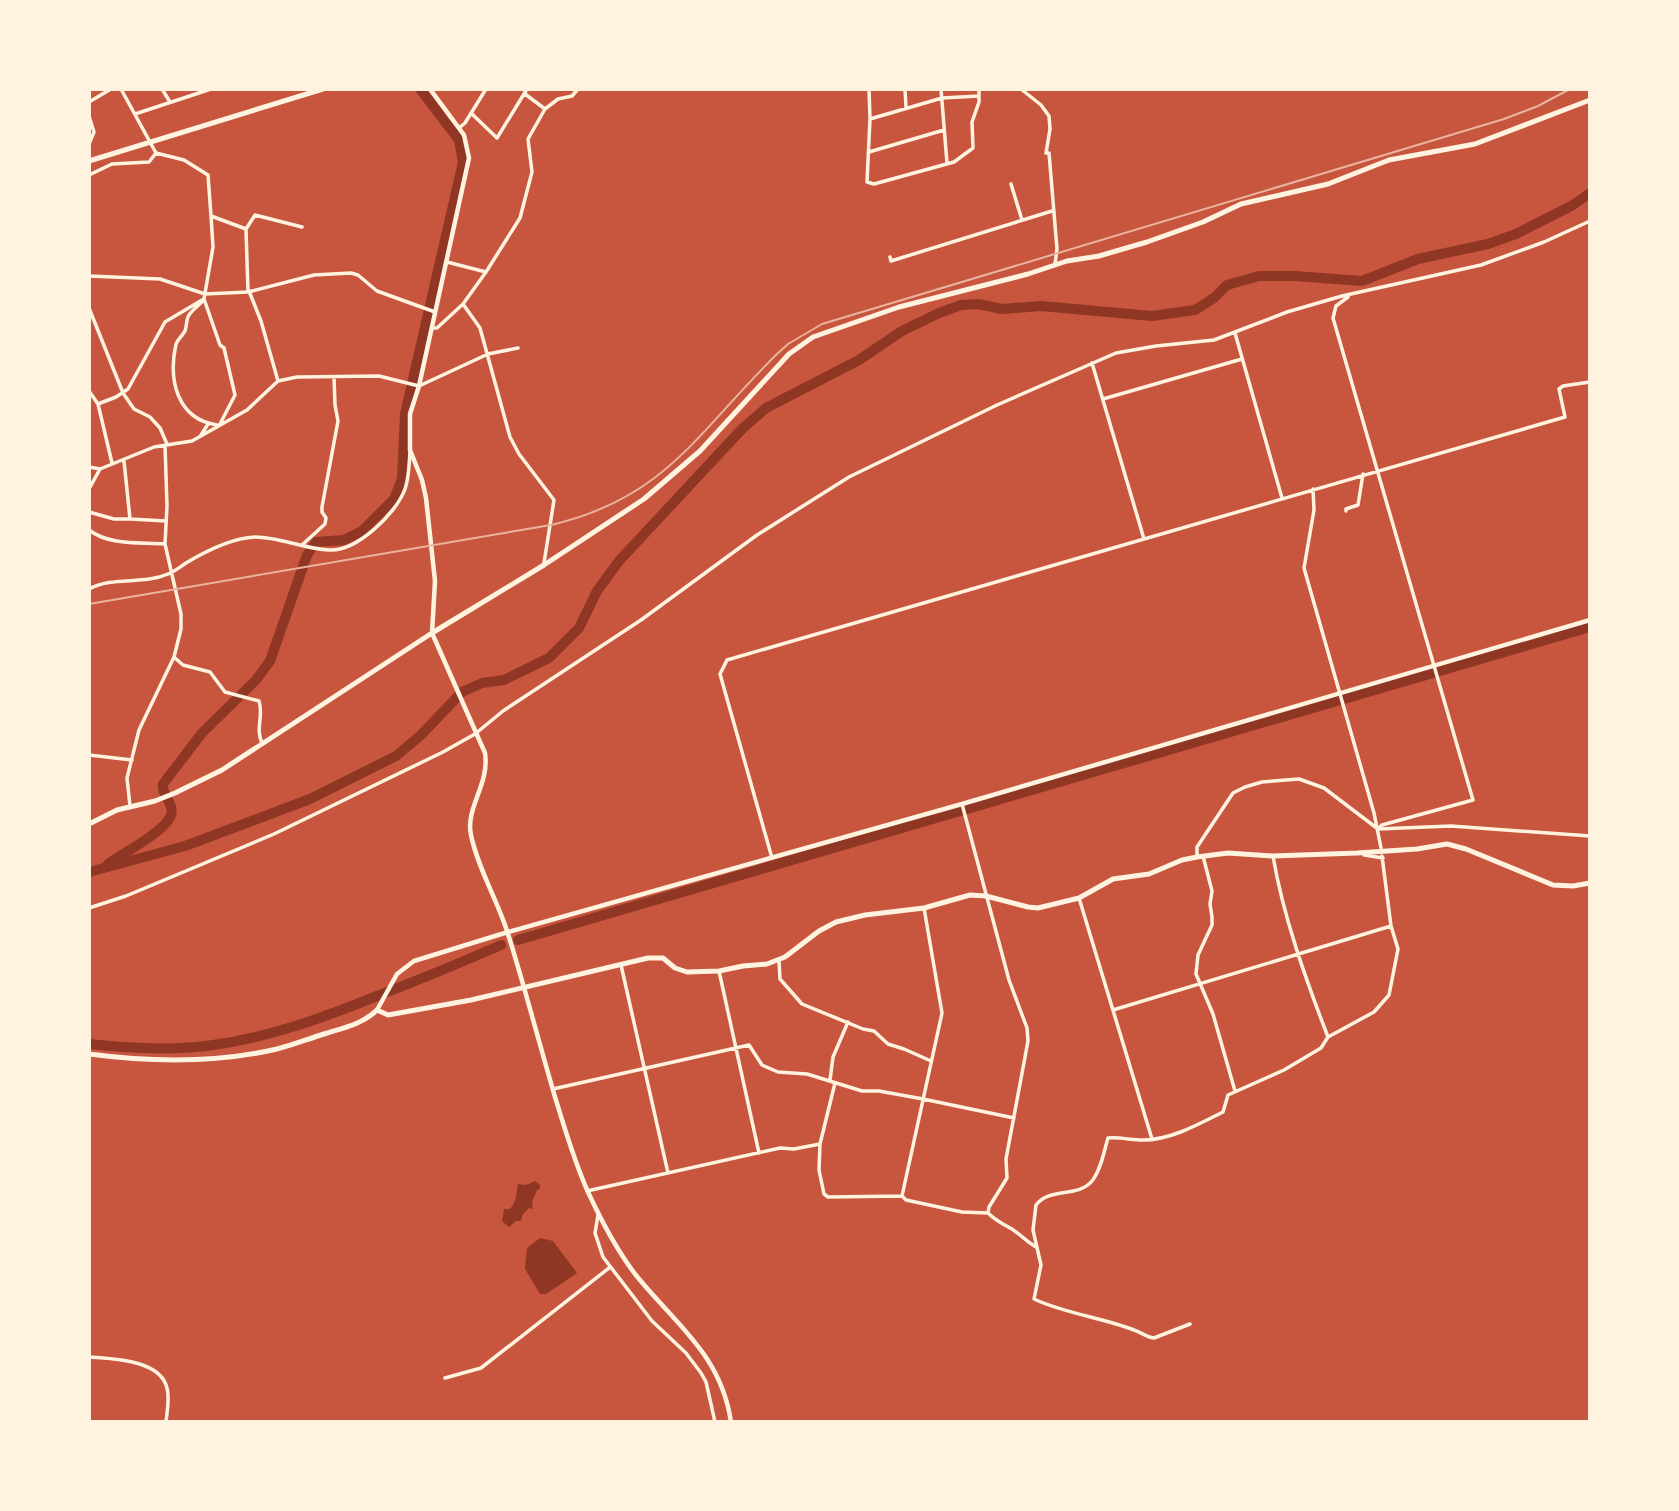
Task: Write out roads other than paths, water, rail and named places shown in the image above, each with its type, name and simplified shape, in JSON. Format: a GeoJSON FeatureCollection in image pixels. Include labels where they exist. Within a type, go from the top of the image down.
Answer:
{"type":"FeatureCollection","features":[{"type":"Feature","properties":{"kind":"main road"},"geometry":{"type":"LineString","coordinates":[[89,161],[323,89]]}},
{"type":"Feature","properties":{"kind":"main road"},"geometry":{"type":"LineString","coordinates":[[89,824],[110,813],[155,801],[211,777],[644,499],[700,451],[789,354],[805,342],[837,327],[877,314],[1028,274],[1055,264],[1147,243],[1241,204],[1328,184],[1389,160],[1475,144],[1590,100]]}},
{"type":"Feature","properties":{"kind":"main road"},"geometry":{"type":"LineString","coordinates":[[89,1054],[142,1059],[188,1059],[247,1054],[278,1049],[348,1026],[371,1016],[379,1007],[388,1016],[471,1000],[657,957],[680,971],[719,971],[779,961],[819,931],[836,922],[865,915],[924,908],[960,896],[986,896],[1028,908],[1038,908],[1079,898],[1113,878],[1149,874],[1182,860],[1200,856],[1228,853],[1273,856],[1357,853],[1447,844],[1466,849],[1553,885],[1590,883]]}},
{"type":"Feature","properties":{"kind":"street"},"geometry":{"type":"LineString","coordinates":[[89,102],[111,89]]}},
{"type":"Feature","properties":{"kind":"street"},"geometry":{"type":"LineString","coordinates":[[121,89],[156,153],[184,160],[208,175],[214,247],[211,272],[204,296],[188,316],[184,332],[177,342],[174,380],[183,406],[208,424],[219,426]]}},
{"type":"Feature","properties":{"kind":"street"},"geometry":{"type":"LineString","coordinates":[[162,89],[170,102]]}},
{"type":"Feature","properties":{"kind":"street"},"geometry":{"type":"LineString","coordinates":[[135,114],[211,89]]}},
{"type":"Feature","properties":{"kind":"street"},"geometry":{"type":"LineString","coordinates":[[89,589],[104,583],[145,580],[172,571],[212,548],[248,538],[278,540],[333,551],[366,535],[384,521],[404,491],[410,450],[410,414],[432,328],[431,311],[447,262],[469,163],[468,146],[459,128],[430,89]]}},
{"type":"Feature","properties":{"kind":"street"},"geometry":{"type":"LineString","coordinates":[[459,128],[486,89]]}},
{"type":"Feature","properties":{"kind":"street"},"geometry":{"type":"LineString","coordinates":[[432,328],[436,328],[463,304],[523,212],[532,172],[528,139],[545,109],[558,99],[572,96],[578,89]]}},
{"type":"Feature","properties":{"kind":"street"},"geometry":{"type":"LineString","coordinates":[[869,89],[867,182],[873,184],[947,163],[974,148],[972,122],[979,104],[979,89]]}},
{"type":"Feature","properties":{"kind":"street"},"geometry":{"type":"LineString","coordinates":[[905,89],[906,108]]}},
{"type":"Feature","properties":{"kind":"street"},"geometry":{"type":"LineString","coordinates":[[941,89],[947,163]]}},
{"type":"Feature","properties":{"kind":"street"},"geometry":{"type":"LineString","coordinates":[[1021,89],[1041,105],[1049,116],[1051,125],[1046,153],[1049,153],[1057,249],[1055,264]]}},
{"type":"Feature","properties":{"kind":"street"},"geometry":{"type":"LineString","coordinates":[[471,113],[497,138],[526,92],[545,109]]}},
{"type":"Feature","properties":{"kind":"street"},"geometry":{"type":"LineString","coordinates":[[870,119],[942,98],[979,96]]}},
{"type":"Feature","properties":{"kind":"street"},"geometry":{"type":"LineString","coordinates":[[89,116],[94,132],[89,144]]}},
{"type":"Feature","properties":{"kind":"street"},"geometry":{"type":"LineString","coordinates":[[869,152],[944,130]]}},
{"type":"Feature","properties":{"kind":"street"},"geometry":{"type":"LineString","coordinates":[[89,175],[112,164],[149,162],[156,153]]}},
{"type":"Feature","properties":{"kind":"street"},"geometry":{"type":"LineString","coordinates":[[1011,184],[1022,220]]}},
{"type":"Feature","properties":{"kind":"street"},"geometry":{"type":"LineString","coordinates":[[890,257],[891,261],[1053,211]]}},
{"type":"Feature","properties":{"kind":"street"},"geometry":{"type":"LineString","coordinates":[[278,381],[261,321],[248,291],[246,229],[255,215],[302,227]]}},
{"type":"Feature","properties":{"kind":"street"},"geometry":{"type":"LineString","coordinates":[[211,216],[246,229]]}},
{"type":"Feature","properties":{"kind":"street"},"geometry":{"type":"LineString","coordinates":[[89,908],[126,896],[274,834],[395,777],[474,732],[642,620],[748,541],[849,477],[939,432],[1094,361],[1116,353],[1156,346],[1203,342],[1235,333],[1287,312],[1481,265],[1544,242],[1590,221]]}},
{"type":"Feature","properties":{"kind":"street"},"geometry":{"type":"LineString","coordinates":[[447,262],[486,272]]}},
{"type":"Feature","properties":{"kind":"street"},"geometry":{"type":"LineString","coordinates":[[89,276],[160,279],[204,296],[248,291],[314,275],[351,273],[358,275],[377,290],[431,311]]}},
{"type":"Feature","properties":{"kind":"street"},"geometry":{"type":"LineString","coordinates":[[98,404],[123,393],[165,323],[204,296]]}},
{"type":"Feature","properties":{"kind":"street"},"geometry":{"type":"LineString","coordinates":[[204,296],[220,345],[224,348],[235,392],[219,426]]}},
{"type":"Feature","properties":{"kind":"street"},"geometry":{"type":"LineString","coordinates":[[1349,296],[1336,306],[1334,318],[1473,800],[1382,825],[1378,830]]}},
{"type":"Feature","properties":{"kind":"street"},"geometry":{"type":"LineString","coordinates":[[463,304],[481,328],[510,437],[519,454],[554,500],[544,565]]}},
{"type":"Feature","properties":{"kind":"street"},"geometry":{"type":"LineString","coordinates":[[89,308],[123,393],[134,409],[150,417],[160,428],[166,444],[165,544],[181,614],[181,629],[174,657],[142,721],[127,778],[130,806]]}},
{"type":"Feature","properties":{"kind":"street"},"geometry":{"type":"LineString","coordinates":[[1235,333],[1282,498]]}},
{"type":"Feature","properties":{"kind":"street"},"geometry":{"type":"LineString","coordinates":[[89,489],[100,469],[166,444],[189,442],[247,410],[278,381],[297,377],[379,376],[417,385],[488,354],[517,348]]}},
{"type":"Feature","properties":{"kind":"street"},"geometry":{"type":"LineString","coordinates":[[1102,400],[1242,359]]}},
{"type":"Feature","properties":{"kind":"street"},"geometry":{"type":"LineString","coordinates":[[1094,361],[1102,400],[1143,539]]}},
{"type":"Feature","properties":{"kind":"street"},"geometry":{"type":"LineString","coordinates":[[303,545],[325,524],[326,518],[321,511],[338,421],[334,377]]}},
{"type":"Feature","properties":{"kind":"street"},"geometry":{"type":"LineString","coordinates":[[772,858],[720,674],[727,660],[1565,417],[1559,389],[1590,382]]}},
{"type":"Feature","properties":{"kind":"street"},"geometry":{"type":"LineString","coordinates":[[89,391],[98,404],[111,463]]}},
{"type":"Feature","properties":{"kind":"street"},"geometry":{"type":"LineString","coordinates":[[201,435],[208,424]]}},
{"type":"Feature","properties":{"kind":"street"},"geometry":{"type":"LineString","coordinates":[[410,450],[426,498],[434,568],[432,633],[485,753],[485,777],[472,814],[470,833],[508,932],[570,1146],[587,1191],[633,1271],[710,1361],[721,1380],[731,1422]]}},
{"type":"Feature","properties":{"kind":"street"},"geometry":{"type":"LineString","coordinates":[[124,461],[130,519]]}},
{"type":"Feature","properties":{"kind":"street"},"geometry":{"type":"LineString","coordinates":[[89,467],[100,469]]}},
{"type":"Feature","properties":{"kind":"street"},"geometry":{"type":"LineString","coordinates":[[1346,511],[1358,505],[1363,474]]}},
{"type":"Feature","properties":{"kind":"street"},"geometry":{"type":"LineString","coordinates":[[1313,489],[1314,510],[1304,568],[1381,848]]}},
{"type":"Feature","properties":{"kind":"street"},"geometry":{"type":"LineString","coordinates":[[89,512],[114,519],[166,521]]}},
{"type":"Feature","properties":{"kind":"street"},"geometry":{"type":"LineString","coordinates":[[89,530],[120,542],[165,544]]}},
{"type":"Feature","properties":{"kind":"street"},"geometry":{"type":"LineString","coordinates":[[379,1007],[404,966],[414,961],[508,932],[1435,670],[1590,620]]}},
{"type":"Feature","properties":{"kind":"street"},"geometry":{"type":"LineString","coordinates":[[174,657],[183,665],[210,672],[223,690],[257,700],[260,704],[258,730],[264,745]]}},
{"type":"Feature","properties":{"kind":"street"},"geometry":{"type":"LineString","coordinates":[[89,755],[132,760]]}},
{"type":"Feature","properties":{"kind":"street"},"geometry":{"type":"LineString","coordinates":[[1235,1091],[1213,1014],[1196,974],[1198,955],[1212,925],[1212,891],[1197,847],[1234,793],[1262,782],[1299,779],[1324,789],[1378,830],[1451,826],[1590,836]]}},
{"type":"Feature","properties":{"kind":"street"},"geometry":{"type":"LineString","coordinates":[[962,805],[1009,980],[1027,1028],[1028,1041],[1006,1159],[1008,1174],[988,1213]]}},
{"type":"Feature","properties":{"kind":"street"},"geometry":{"type":"LineString","coordinates":[[1190,1324],[1154,1338],[1147,1337],[1135,1330],[1055,1309],[1034,1299],[1041,1265],[1033,1230],[1036,1205],[1046,1196],[1082,1189],[1090,1183],[1108,1138],[1152,1139],[1189,1130],[1223,1112],[1226,1108],[1225,1100],[1235,1091],[1283,1070],[1321,1048],[1328,1037],[1374,1012],[1389,995],[1398,954],[1391,926],[1383,857],[1357,853]]}},
{"type":"Feature","properties":{"kind":"street"},"geometry":{"type":"LineString","coordinates":[[1273,856],[1276,875],[1300,955],[1328,1037]]}},
{"type":"Feature","properties":{"kind":"street"},"geometry":{"type":"LineString","coordinates":[[1079,898],[1152,1139]]}},
{"type":"Feature","properties":{"kind":"street"},"geometry":{"type":"LineString","coordinates":[[902,1196],[942,1013],[924,908]]}},
{"type":"Feature","properties":{"kind":"street"},"geometry":{"type":"LineString","coordinates":[[1114,1010],[1391,926]]}},
{"type":"Feature","properties":{"kind":"street"},"geometry":{"type":"LineString","coordinates":[[779,961],[779,979],[802,1004],[874,1031],[888,1045],[931,1061]]}},
{"type":"Feature","properties":{"kind":"street"},"geometry":{"type":"LineString","coordinates":[[621,965],[668,1173]]}},
{"type":"Feature","properties":{"kind":"street"},"geometry":{"type":"LineString","coordinates":[[719,971],[759,1153]]}},
{"type":"Feature","properties":{"kind":"street"},"geometry":{"type":"LineString","coordinates":[[830,1080],[833,1057],[848,1022]]}},
{"type":"Feature","properties":{"kind":"street"},"geometry":{"type":"LineString","coordinates":[[553,1089],[749,1045],[768,1069],[807,1073],[815,1078],[862,1091],[879,1091],[1014,1118]]}},
{"type":"Feature","properties":{"kind":"street"},"geometry":{"type":"LineString","coordinates":[[835,1083],[820,1144],[824,1194],[828,1197],[902,1196],[906,1200],[962,1212],[988,1213],[997,1222],[1037,1245]]}},
{"type":"Feature","properties":{"kind":"street"},"geometry":{"type":"LineString","coordinates":[[587,1191],[780,1148],[794,1149],[820,1144]]}},
{"type":"Feature","properties":{"kind":"street"},"geometry":{"type":"LineString","coordinates":[[599,1214],[595,1233],[609,1268],[652,1321],[686,1353],[701,1373],[715,1422]]}},
{"type":"Feature","properties":{"kind":"street"},"geometry":{"type":"LineString","coordinates":[[445,1378],[481,1368],[609,1268]]}},
{"type":"Feature","properties":{"kind":"street"},"geometry":{"type":"LineString","coordinates":[[89,1357],[137,1362],[158,1376],[166,1384],[168,1392],[166,1422]]}},
{"type":"Feature","properties":{"kind":"waterway"},"geometry":{"type":"LineString","coordinates":[[108,864],[153,835],[171,815],[163,784],[202,733],[256,680],[270,661],[307,555],[316,542],[344,540],[362,531],[394,499],[402,479],[405,414],[463,162],[459,140],[420,89]]}},
{"type":"Feature","properties":{"kind":"waterway"},"geometry":{"type":"LineString","coordinates":[[89,872],[185,846],[310,799],[396,756],[421,735],[462,692],[482,683],[504,680],[549,658],[579,628],[597,591],[619,561],[742,429],[766,408],[859,360],[902,331],[939,313],[961,305],[978,304],[1002,309],[1041,306],[1152,316],[1195,310],[1214,298],[1227,285],[1259,276],[1362,281],[1418,259],[1488,244],[1516,234],[1573,205],[1590,193]]}},
{"type":"Feature","properties":{"kind":"waterway"},"geometry":{"type":"LineString","coordinates":[[518,940],[1590,627]]}},
{"type":"Feature","properties":{"kind":"waterway"},"geometry":{"type":"LineString","coordinates":[[89,1044],[182,1048],[255,1037],[337,1012],[501,945]]}},
{"type":"Feature","properties":{"kind":"railway"},"geometry":{"type":"LineString","coordinates":[[89,604],[551,525],[591,513],[624,498],[653,479],[702,434],[777,354],[788,344],[822,324],[1504,119],[1538,106],[1570,89]]}}]}
